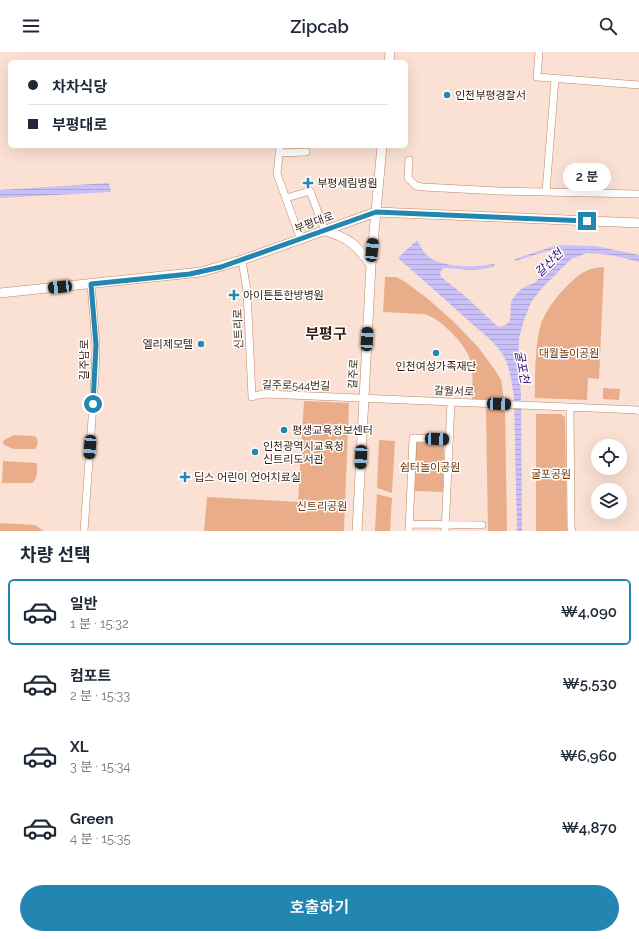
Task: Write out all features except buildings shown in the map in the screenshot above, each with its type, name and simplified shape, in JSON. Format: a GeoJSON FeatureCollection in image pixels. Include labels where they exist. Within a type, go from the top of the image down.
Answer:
{"type":"FeatureCollection","features":[{"type":"Feature","properties":{"kind":"main road","name":"길주로"},"geometry":{"type":"LineString","coordinates":[[357,531],[371,266],[382,148]]}},
{"type":"Feature","properties":{"kind":"main road","name":"부평대로"},"geometry":{"type":"LineString","coordinates":[[0,294],[190,274],[221,267],[242,260],[376,212],[639,223]]}},
{"type":"Feature","properties":{"kind":"main road"},"geometry":{"type":"LineString","coordinates":[[325,231],[344,237],[350,241],[360,249],[371,266]]}},
{"type":"Feature","properties":{"kind":"street"},"geometry":{"type":"LineString","coordinates":[[539,52],[536,77],[639,85]]}},
{"type":"Feature","properties":{"kind":"street"},"geometry":{"type":"LineString","coordinates":[[546,192],[555,79]]}},
{"type":"Feature","properties":{"kind":"street"},"geometry":{"type":"LineString","coordinates":[[300,240],[277,174],[279,149],[306,152]]}},
{"type":"Feature","properties":{"kind":"street"},"geometry":{"type":"LineString","coordinates":[[409,160],[408,178],[416,186],[546,192],[639,194]]}},
{"type":"Feature","properties":{"kind":"street"},"geometry":{"type":"LineString","coordinates":[[286,198],[310,191],[325,231]]}},
{"type":"Feature","properties":{"kind":"street","name":"신트리로"},"geometry":{"type":"LineString","coordinates":[[242,260],[247,291],[252,397]]}},
{"type":"Feature","properties":{"kind":"street","name":"길주남로"},"geometry":{"type":"LineString","coordinates":[[84,531],[96,345],[91,284]]}},
{"type":"Feature","properties":{"kind":"street","name":"길주로544번길"},"geometry":{"type":"LineString","coordinates":[[252,397],[258,394],[266,394],[363,399]]}},
{"type":"Feature","properties":{"kind":"street","name":"갈월서로"},"geometry":{"type":"LineString","coordinates":[[363,399],[638,410],[639,412]]}},
{"type":"Feature","properties":{"kind":"street"},"geometry":{"type":"LineString","coordinates":[[445,527],[451,402]]}},
{"type":"Feature","properties":{"kind":"street"},"geometry":{"type":"LineString","coordinates":[[570,407],[572,531]]}},
{"type":"Feature","properties":{"kind":"street"},"geometry":{"type":"LineString","coordinates":[[450,439],[413,438],[409,527],[482,525]]}},
{"type":"Feature","properties":{"kind":"green space","name":"대월놀이공원"},"geometry":{"type":"Polygon","coordinates":[[[604,267],[599,379],[588,378],[587,400],[535,398],[536,361],[539,332],[546,314],[559,295],[575,278],[588,270],[604,267]]]}},
{"type":"Feature","properties":{"kind":"green space"},"geometry":{"type":"Polygon","coordinates":[[[385,277],[396,277],[404,281],[428,299],[454,322],[478,347],[495,370],[501,380],[504,399],[472,399],[472,369],[468,355],[458,340],[438,321],[424,314],[383,312],[385,277]]]}},
{"type":"Feature","properties":{"kind":"green space"},"geometry":{"type":"Polygon","coordinates":[[[603,388],[620,389],[619,400],[603,399],[603,388]]]}},
{"type":"Feature","properties":{"kind":"green space","name":"신트리공원"},"geometry":{"type":"Polygon","coordinates":[[[304,401],[349,403],[344,531],[204,531],[207,497],[298,502],[304,401]]]}},
{"type":"Feature","properties":{"kind":"green space"},"geometry":{"type":"Polygon","coordinates":[[[486,409],[505,409],[507,531],[488,531],[486,409]]]}},
{"type":"Feature","properties":{"kind":"green space","name":"굴포공원"},"geometry":{"type":"Polygon","coordinates":[[[536,414],[561,414],[565,417],[567,531],[536,531],[536,414]]]}},
{"type":"Feature","properties":{"kind":"green space"},"geometry":{"type":"Polygon","coordinates":[[[14,435],[36,437],[38,442],[37,446],[35,449],[14,449],[4,445],[4,440],[14,435]]]}},
{"type":"Feature","properties":{"kind":"green space"},"geometry":{"type":"Polygon","coordinates":[[[379,440],[395,441],[392,493],[377,488],[379,440]]]}},
{"type":"Feature","properties":{"kind":"green space","name":"쉼터놀이공원"},"geometry":{"type":"Polygon","coordinates":[[[416,442],[444,443],[443,492],[415,491],[416,442]]]}},
{"type":"Feature","properties":{"kind":"green space"},"geometry":{"type":"Polygon","coordinates":[[[3,461],[37,463],[37,474],[34,481],[32,483],[2,483],[3,461]]]}},
{"type":"Feature","properties":{"kind":"green space"},"geometry":{"type":"Polygon","coordinates":[[[377,494],[392,498],[390,531],[375,531],[377,494]]]}},
{"type":"Feature","properties":{"kind":"green space"},"geometry":{"type":"Polygon","coordinates":[[[0,523],[35,525],[44,531],[0,531],[0,523]]]}},
{"type":"Feature","properties":{"kind":"shaded area"},"geometry":{"type":"Polygon","coordinates":[[[109,183],[111,192],[0,198],[0,190],[109,183]]]}},
{"type":"Feature","properties":{"kind":"shaded area","name":"굴포천"},"geometry":{"type":"Polygon","coordinates":[[[417,240],[423,251],[438,262],[462,266],[494,264],[495,266],[477,270],[445,268],[442,269],[440,273],[441,277],[465,296],[498,327],[506,325],[510,321],[511,304],[516,294],[526,286],[533,284],[557,262],[564,253],[563,250],[557,248],[515,261],[515,259],[557,245],[596,246],[639,255],[639,262],[611,255],[587,253],[571,259],[542,288],[531,302],[519,338],[518,361],[521,397],[522,531],[517,531],[514,397],[508,366],[500,350],[491,340],[398,258],[417,240]]]}},
{"type":"Feature","properties":{"kind":"place","name":"인천부평경찰서"},"geometry":{"type":"Point","coordinates":[447,95]}},
{"type":"Feature","properties":{"kind":"place","name":"부평세림병원"},"geometry":{"type":"Point","coordinates":[308,183]}},
{"type":"Feature","properties":{"kind":"place","name":"아이튼튼한방병원"},"geometry":{"type":"Point","coordinates":[234,295]}},
{"type":"Feature","properties":{"kind":"place","name":"엘리제모텔"},"geometry":{"type":"Point","coordinates":[201,344]}},
{"type":"Feature","properties":{"kind":"place","name":"인천여성가족재단"},"geometry":{"type":"Point","coordinates":[436,353]}},
{"type":"Feature","properties":{"kind":"place","name":"평생교육정보센터"},"geometry":{"type":"Point","coordinates":[284,430]}},
{"type":"Feature","properties":{"kind":"place","name":"인천광역시교육청 신트리도서관"},"geometry":{"type":"Point","coordinates":[255,452]}},
{"type":"Feature","properties":{"kind":"place","name":"딥스 어린이 언어치료실"},"geometry":{"type":"Point","coordinates":[185,477]}},
{"type":"Feature","properties":{"kind":"district","name":"부평구"},"geometry":{"type":"Point","coordinates":[326,334]}},
{"type":"Feature","properties":{"kind":"route"},"geometry":{"type":"LineString","coordinates":[[93,404],[96,345],[91,284],[190,274],[221,267],[376,212],[587,221]]}},
{"type":"Feature","properties":{"kind":"water label","name":"갈산천"},"geometry":{"type":"Point","coordinates":[549,263]}}]}
